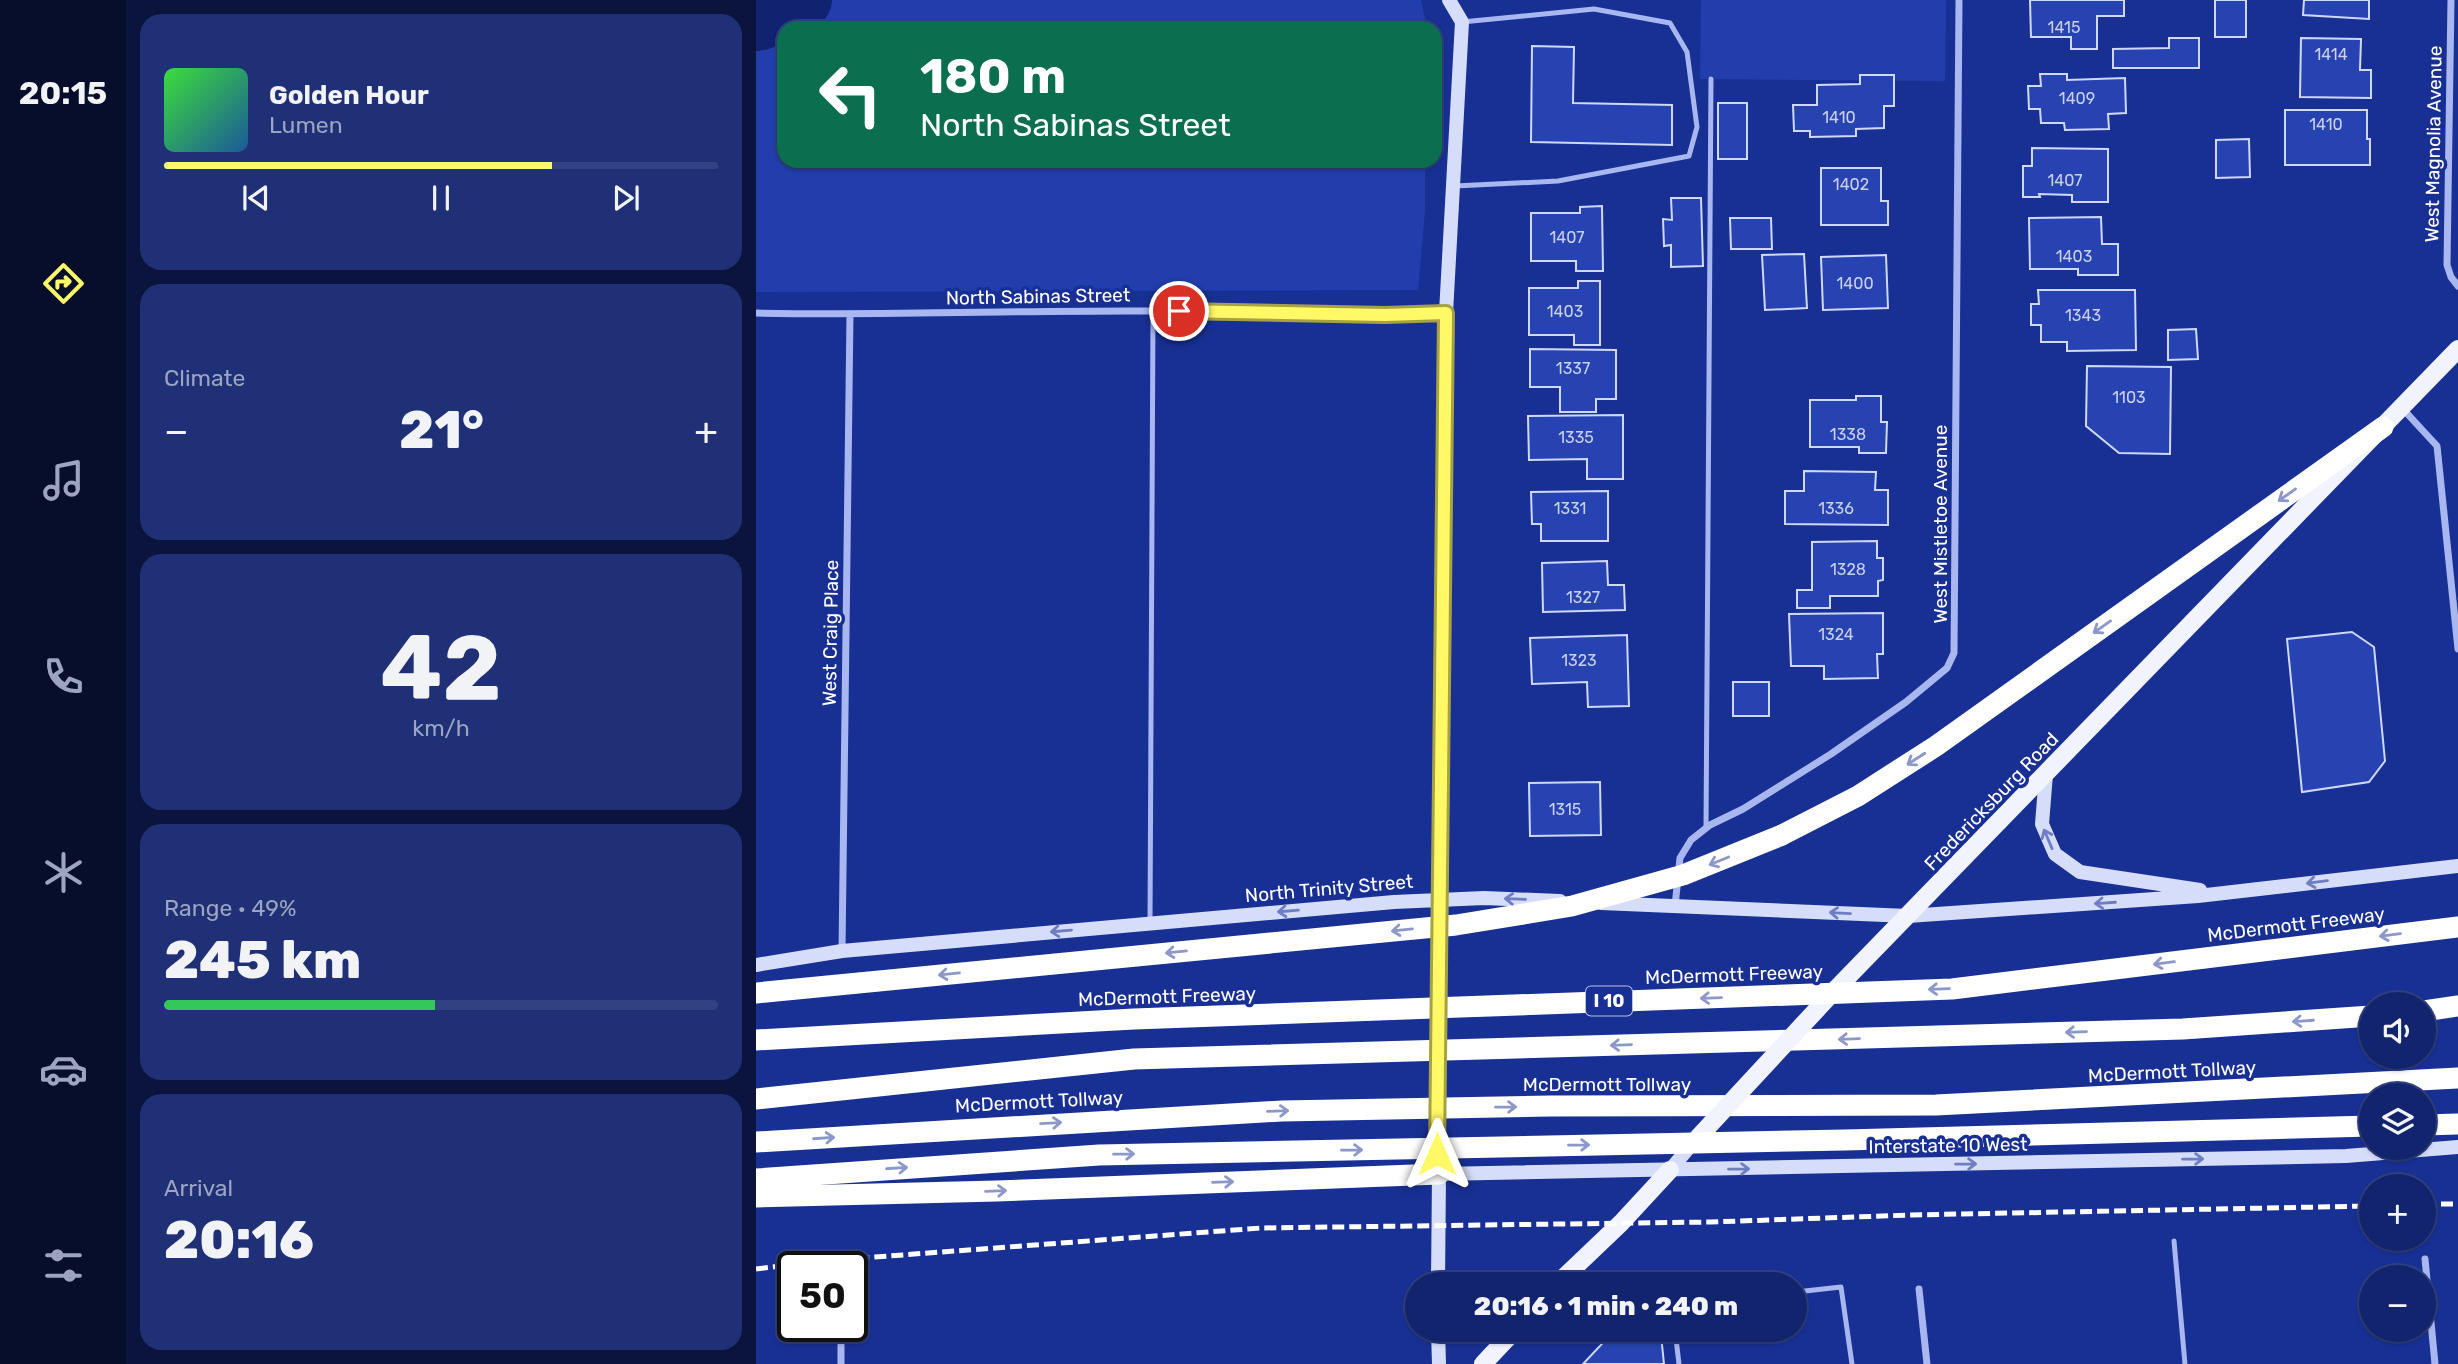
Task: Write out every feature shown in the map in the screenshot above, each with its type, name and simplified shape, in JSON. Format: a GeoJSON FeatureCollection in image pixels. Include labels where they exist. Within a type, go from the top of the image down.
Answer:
{"type":"FeatureCollection","features":[{"type":"Feature","properties":{"kind":"highway"},"geometry":{"type":"LineString","coordinates":[[756,993],[1469,923],[1572,906],[1683,875],[1782,835],[1858,796],[1936,746],[2383,427]]}},
{"type":"Feature","properties":{"kind":"highway","name":"McDermott Freeway"},"geometry":{"type":"LineString","coordinates":[[756,1040],[1134,1019],[1952,989],[2458,927]]}},
{"type":"Feature","properties":{"kind":"highway"},"geometry":{"type":"LineString","coordinates":[[2436,1009],[2458,1006]]}},
{"type":"Feature","properties":{"kind":"highway","name":"McDermott Tollway"},"geometry":{"type":"LineString","coordinates":[[756,1099],[1134,1059],[2169,1030],[2359,1017]]}},
{"type":"Feature","properties":{"kind":"highway","name":"McDermott Tollway"},"geometry":{"type":"LineString","coordinates":[[756,1142],[1282,1111],[1549,1106],[1936,1105],[2458,1078]]}},
{"type":"Feature","properties":{"kind":"highway"},"geometry":{"type":"LineString","coordinates":[[2436,1125],[2458,1124]]}},
{"type":"Feature","properties":{"kind":"highway"},"geometry":{"type":"LineString","coordinates":[[756,1179],[1099,1155],[2359,1126]]}},
{"type":"Feature","properties":{"kind":"highway"},"geometry":{"type":"LineString","coordinates":[[756,1197],[997,1191],[1439,1174]]}},
{"type":"Feature","properties":{"kind":"main road"},"geometry":{"type":"LineString","coordinates":[[1438,1272],[1438,935],[1446,313],[1462,22],[1449,0]]}},
{"type":"Feature","properties":{"kind":"main road","name":"Fredericksburg Road"},"geometry":{"type":"LineString","coordinates":[[1570,1272],[1621,1223],[1835,990],[2458,349]]}},
{"type":"Feature","properties":{"kind":"main road"},"geometry":{"type":"LineString","coordinates":[[2046,774],[2042,824],[2055,854],[2080,872],[2222,893]]}},
{"type":"Feature","properties":{"kind":"main road"},"geometry":{"type":"LineString","coordinates":[[1908,916],[2222,893],[2458,866]]}},
{"type":"Feature","properties":{"kind":"main road","name":"North Trinity Street"},"geometry":{"type":"LineString","coordinates":[[756,965],[842,951],[1439,899],[1484,898],[1908,916]]}},
{"type":"Feature","properties":{"kind":"main road","name":"Interstate 10 West"},"geometry":{"type":"LineString","coordinates":[[1439,1174],[2346,1156],[2458,1147]]}},
{"type":"Feature","properties":{"kind":"main road"},"geometry":{"type":"LineString","coordinates":[[1438,1342],[1439,1364]]}},
{"type":"Feature","properties":{"kind":"main road"},"geometry":{"type":"LineString","coordinates":[[1483,1364],[1504,1342]]}},
{"type":"Feature","properties":{"kind":"street","name":"West Mistletoe Avenue"},"geometry":{"type":"LineString","coordinates":[[1675,906],[1680,858],[1691,840],[1706,828],[1743,809],[1831,754],[1906,702],[1948,668],[1954,653],[1959,0]]}},
{"type":"Feature","properties":{"kind":"street","name":"West Magnolia Avenue"},"geometry":{"type":"LineString","coordinates":[[2451,0],[2447,265],[2458,286]]}},
{"type":"Feature","properties":{"kind":"street","name":"North Sabinas Street"},"geometry":{"type":"LineString","coordinates":[[756,313],[1153,310],[1385,315],[1446,313]]}},
{"type":"Feature","properties":{"kind":"street","name":"West Craig Place"},"geometry":{"type":"LineString","coordinates":[[842,951],[850,314]]}},
{"type":"Feature","properties":{"kind":"street"},"geometry":{"type":"LineString","coordinates":[[2402,407],[2437,446],[2458,649]]}},
{"type":"Feature","properties":{"kind":"street"},"geometry":{"type":"LineString","coordinates":[[2425,1259],[2435,1364]]}},
{"type":"Feature","properties":{"kind":"street"},"geometry":{"type":"LineString","coordinates":[[1919,1289],[1927,1364]]}},
{"type":"Feature","properties":{"kind":"street"},"geometry":{"type":"LineString","coordinates":[[841,1342],[841,1364]]}},
{"type":"Feature","properties":{"kind":"lane"},"geometry":{"type":"LineString","coordinates":[[1452,186],[1558,181],[1689,156],[1697,127],[1687,52],[1670,23],[1594,9],[1462,22]]}},
{"type":"Feature","properties":{"kind":"lane"},"geometry":{"type":"LineString","coordinates":[[1706,828],[1711,79]]}},
{"type":"Feature","properties":{"kind":"lane"},"geometry":{"type":"LineString","coordinates":[[1150,923],[1153,310]]}},
{"type":"Feature","properties":{"kind":"lane"},"geometry":{"type":"LineString","coordinates":[[2174,1241],[2185,1364]]}},
{"type":"Feature","properties":{"kind":"lane"},"geometry":{"type":"LineString","coordinates":[[1807,1291],[1842,1287],[1852,1364]]}},
{"type":"Feature","properties":{"kind":"lane"},"geometry":{"type":"LineString","coordinates":[[1676,1342],[1679,1364]]}},
{"type":"Feature","properties":{"kind":"shaded area"},"geometry":{"type":"Polygon","coordinates":[[[756,0],[1421,0],[1426,21],[777,21],[777,168],[1425,168],[1425,211],[1418,290],[756,292],[756,0]]]}},
{"type":"Feature","properties":{"kind":"shaded area"},"geometry":{"type":"Polygon","coordinates":[[[1701,0],[1946,0],[1945,81],[1700,79],[1701,0]]]}},
{"type":"Feature","properties":{"kind":"building"},"geometry":{"type":"Polygon","coordinates":[[[2030,0],[2124,0],[2124,16],[2097,16],[2097,49],[2071,49],[2071,37],[2031,37],[2030,0]]]}},
{"type":"Feature","properties":{"kind":"building"},"geometry":{"type":"Polygon","coordinates":[[[2215,0],[2246,0],[2246,37],[2215,37],[2215,0]]]}},
{"type":"Feature","properties":{"kind":"building"},"geometry":{"type":"Polygon","coordinates":[[[2304,0],[2369,0],[2369,19],[2303,15],[2304,0]]]}},
{"type":"Feature","properties":{"kind":"building"},"geometry":{"type":"Polygon","coordinates":[[[2169,38],[2199,38],[2199,68],[2113,68],[2113,49],[2169,48],[2169,38]]]}},
{"type":"Feature","properties":{"kind":"building"},"geometry":{"type":"Polygon","coordinates":[[[2301,38],[2361,39],[2360,70],[2371,70],[2371,98],[2300,97],[2301,38]]]}},
{"type":"Feature","properties":{"kind":"building"},"geometry":{"type":"Polygon","coordinates":[[[1532,46],[1574,47],[1573,103],[1672,105],[1672,145],[1531,142],[1532,46]]]}},
{"type":"Feature","properties":{"kind":"building"},"geometry":{"type":"Polygon","coordinates":[[[2040,74],[2067,74],[2067,80],[2125,78],[2126,113],[2108,114],[2109,129],[2065,130],[2064,123],[2041,123],[2040,109],[2029,109],[2028,86],[2041,86],[2040,74]]]}},
{"type":"Feature","properties":{"kind":"building"},"geometry":{"type":"Polygon","coordinates":[[[1860,75],[1894,75],[1894,106],[1884,106],[1884,128],[1856,129],[1856,136],[1810,137],[1810,131],[1794,131],[1793,105],[1817,105],[1817,85],[1860,84],[1860,75]]]}},
{"type":"Feature","properties":{"kind":"building"},"geometry":{"type":"Polygon","coordinates":[[[1718,103],[1747,103],[1747,159],[1718,159],[1718,103]]]}},
{"type":"Feature","properties":{"kind":"building"},"geometry":{"type":"Polygon","coordinates":[[[2285,110],[2367,110],[2370,165],[2285,165],[2285,110]]]}},
{"type":"Feature","properties":{"kind":"building"},"geometry":{"type":"Polygon","coordinates":[[[2249,139],[2250,177],[2216,178],[2216,140],[2249,139]]]}},
{"type":"Feature","properties":{"kind":"building"},"geometry":{"type":"Polygon","coordinates":[[[2032,148],[2108,149],[2108,202],[2072,202],[2072,195],[2039,194],[2040,197],[2023,197],[2023,166],[2032,166],[2032,148]]]}},
{"type":"Feature","properties":{"kind":"building"},"geometry":{"type":"Polygon","coordinates":[[[1821,168],[1881,168],[1881,201],[1888,201],[1888,225],[1821,225],[1821,168]]]}},
{"type":"Feature","properties":{"kind":"building"},"geometry":{"type":"Polygon","coordinates":[[[1671,198],[1701,198],[1703,266],[1671,267],[1671,245],[1664,246],[1663,219],[1672,220],[1671,198]]]}},
{"type":"Feature","properties":{"kind":"building"},"geometry":{"type":"Polygon","coordinates":[[[1602,206],[1603,271],[1576,271],[1576,261],[1531,261],[1531,213],[1580,213],[1580,207],[1602,206]]]}},
{"type":"Feature","properties":{"kind":"building"},"geometry":{"type":"Polygon","coordinates":[[[2101,217],[2102,244],[2118,244],[2118,275],[2078,275],[2078,269],[2030,269],[2029,218],[2101,217]]]}},
{"type":"Feature","properties":{"kind":"building"},"geometry":{"type":"Polygon","coordinates":[[[1730,218],[1771,218],[1772,249],[1731,249],[1730,218]]]}},
{"type":"Feature","properties":{"kind":"building"},"geometry":{"type":"Polygon","coordinates":[[[1804,254],[1807,308],[1765,310],[1762,255],[1804,254]]]}},
{"type":"Feature","properties":{"kind":"building"},"geometry":{"type":"Polygon","coordinates":[[[1886,255],[1888,308],[1823,310],[1821,257],[1886,255]]]}},
{"type":"Feature","properties":{"kind":"building"},"geometry":{"type":"Polygon","coordinates":[[[1578,281],[1600,281],[1600,345],[1574,345],[1574,335],[1529,335],[1529,288],[1578,288],[1578,281]]]}},
{"type":"Feature","properties":{"kind":"building"},"geometry":{"type":"Polygon","coordinates":[[[2038,290],[2135,290],[2136,350],[2067,351],[2067,342],[2041,342],[2041,325],[2031,325],[2031,304],[2039,304],[2038,290]]]}},
{"type":"Feature","properties":{"kind":"building"},"geometry":{"type":"Polygon","coordinates":[[[2196,329],[2198,359],[2168,360],[2168,330],[2196,329]]]}},
{"type":"Feature","properties":{"kind":"building"},"geometry":{"type":"Polygon","coordinates":[[[1530,349],[1616,350],[1616,399],[1596,399],[1596,412],[1560,412],[1560,387],[1530,387],[1530,349]]]}},
{"type":"Feature","properties":{"kind":"building"},"geometry":{"type":"Polygon","coordinates":[[[2087,366],[2171,367],[2170,454],[2119,453],[2086,426],[2087,366]]]}},
{"type":"Feature","properties":{"kind":"building"},"geometry":{"type":"Polygon","coordinates":[[[1856,396],[1881,396],[1881,422],[1887,422],[1886,453],[1859,453],[1859,447],[1810,447],[1810,400],[1856,400],[1856,396]]]}},
{"type":"Feature","properties":{"kind":"building"},"geometry":{"type":"Polygon","coordinates":[[[1623,415],[1623,479],[1587,479],[1587,459],[1529,460],[1528,416],[1623,415]]]}},
{"type":"Feature","properties":{"kind":"building"},"geometry":{"type":"Polygon","coordinates":[[[1804,471],[1876,472],[1875,490],[1888,490],[1888,525],[1785,524],[1785,491],[1804,491],[1804,471]]]}},
{"type":"Feature","properties":{"kind":"building"},"geometry":{"type":"Polygon","coordinates":[[[1608,491],[1608,541],[1541,541],[1541,524],[1532,524],[1531,492],[1608,491]]]}},
{"type":"Feature","properties":{"kind":"building"},"geometry":{"type":"Polygon","coordinates":[[[1877,541],[1877,558],[1883,558],[1883,580],[1878,581],[1878,596],[1830,596],[1830,608],[1797,608],[1797,590],[1812,590],[1812,542],[1877,541]]]}},
{"type":"Feature","properties":{"kind":"building"},"geometry":{"type":"Polygon","coordinates":[[[1607,561],[1608,585],[1624,585],[1625,610],[1543,612],[1542,563],[1607,561]]]}},
{"type":"Feature","properties":{"kind":"building"},"geometry":{"type":"Polygon","coordinates":[[[1883,613],[1883,654],[1877,654],[1878,678],[1824,679],[1824,666],[1791,666],[1789,614],[1883,613]]]}},
{"type":"Feature","properties":{"kind":"building"},"geometry":{"type":"Polygon","coordinates":[[[2352,632],[2374,647],[2385,761],[2369,782],[2302,792],[2287,639],[2352,632]]]}},
{"type":"Feature","properties":{"kind":"building"},"geometry":{"type":"Polygon","coordinates":[[[1627,635],[1629,706],[1588,707],[1587,682],[1532,684],[1530,638],[1627,635]]]}},
{"type":"Feature","properties":{"kind":"building"},"geometry":{"type":"Polygon","coordinates":[[[1733,682],[1769,682],[1769,716],[1733,716],[1733,682]]]}},
{"type":"Feature","properties":{"kind":"building"},"geometry":{"type":"Polygon","coordinates":[[[1600,782],[1601,835],[1530,836],[1529,783],[1600,782]]]}},
{"type":"Feature","properties":{"kind":"building"},"geometry":{"type":"Polygon","coordinates":[[[1604,1342],[1662,1342],[1664,1364],[1583,1364],[1604,1342]]]}},
{"type":"Feature","properties":{"kind":"waterway"},"geometry":{"type":"LineString","coordinates":[[756,23],[804,0]]}},
{"type":"Feature","properties":{"kind":"railway"},"geometry":{"type":"LineString","coordinates":[[2436,1204],[2458,1204]]}},
{"type":"Feature","properties":{"kind":"railway"},"geometry":{"type":"LineString","coordinates":[[756,1269],[822,1261],[1261,1228],[1711,1222],[1911,1215],[2359,1206]]}},
{"type":"Feature","properties":{"kind":"route"},"geometry":{"type":"LineString","coordinates":[[1179,311],[1385,315],[1446,313],[1437,1154]]}}]}
